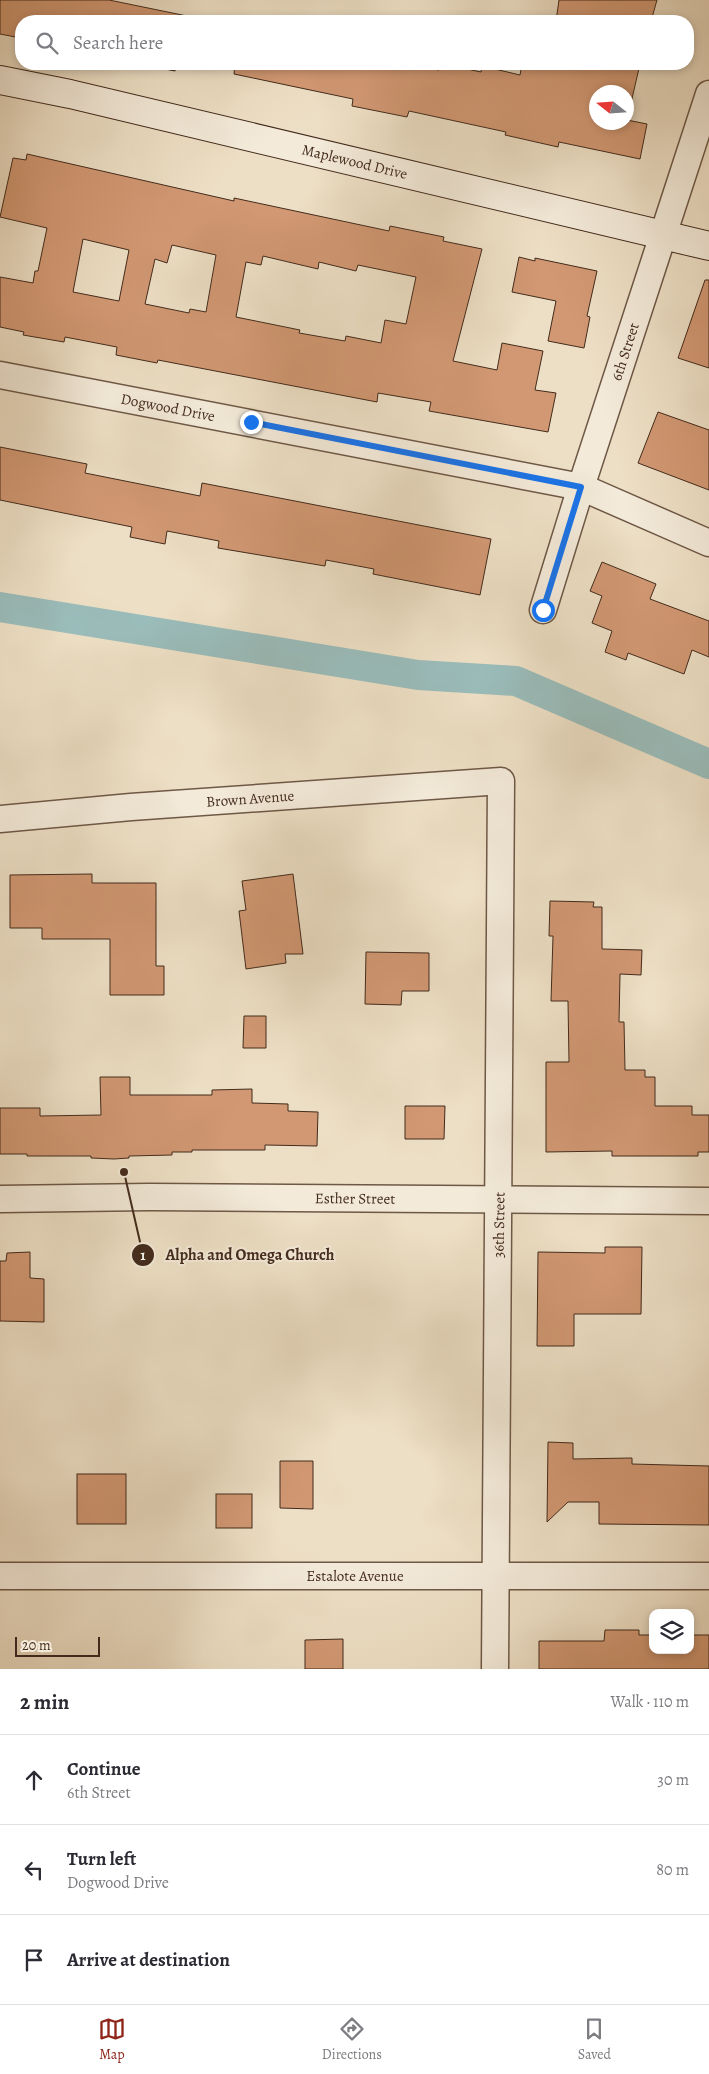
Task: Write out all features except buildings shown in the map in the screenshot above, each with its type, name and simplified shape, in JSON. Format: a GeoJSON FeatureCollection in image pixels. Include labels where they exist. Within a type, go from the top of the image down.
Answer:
{"type":"FeatureCollection","features":[{"type":"Feature","properties":{"kind":"street","name":"Maplewood Drive"},"geometry":{"type":"LineString","coordinates":[[0,80],[70,94],[709,246]]}},
{"type":"Feature","properties":{"kind":"street","name":"6th Street"},"geometry":{"type":"LineString","coordinates":[[543,610],[709,94]]}},
{"type":"Feature","properties":{"kind":"street","name":"Dogwood Drive"},"geometry":{"type":"LineString","coordinates":[[0,375],[581,487],[709,543]]}},
{"type":"Feature","properties":{"kind":"street","name":"Brown Avenue"},"geometry":{"type":"LineString","coordinates":[[0,819],[131,806],[501,781]]}},
{"type":"Feature","properties":{"kind":"street","name":"36th Street"},"geometry":{"type":"LineString","coordinates":[[495,1669],[500,1199],[501,781]]}},
{"type":"Feature","properties":{"kind":"street","name":"Esther Street"},"geometry":{"type":"LineString","coordinates":[[0,1199],[150,1197],[709,1201]]}},
{"type":"Feature","properties":{"kind":"street","name":"Estalote Avenue"},"geometry":{"type":"LineString","coordinates":[[0,1576],[709,1576]]}},
{"type":"Feature","properties":{"kind":"waterway"},"geometry":{"type":"LineString","coordinates":[[0,607],[418,675],[516,681],[709,764]]}},
{"type":"Feature","properties":{"kind":"place","name":"Alpha and Omega Church"},"geometry":{"type":"Point","coordinates":[124,1172]}},
{"type":"Feature","properties":{"kind":"route"},"geometry":{"type":"LineString","coordinates":[[251,422],[581,487],[543,610]]}}]}
